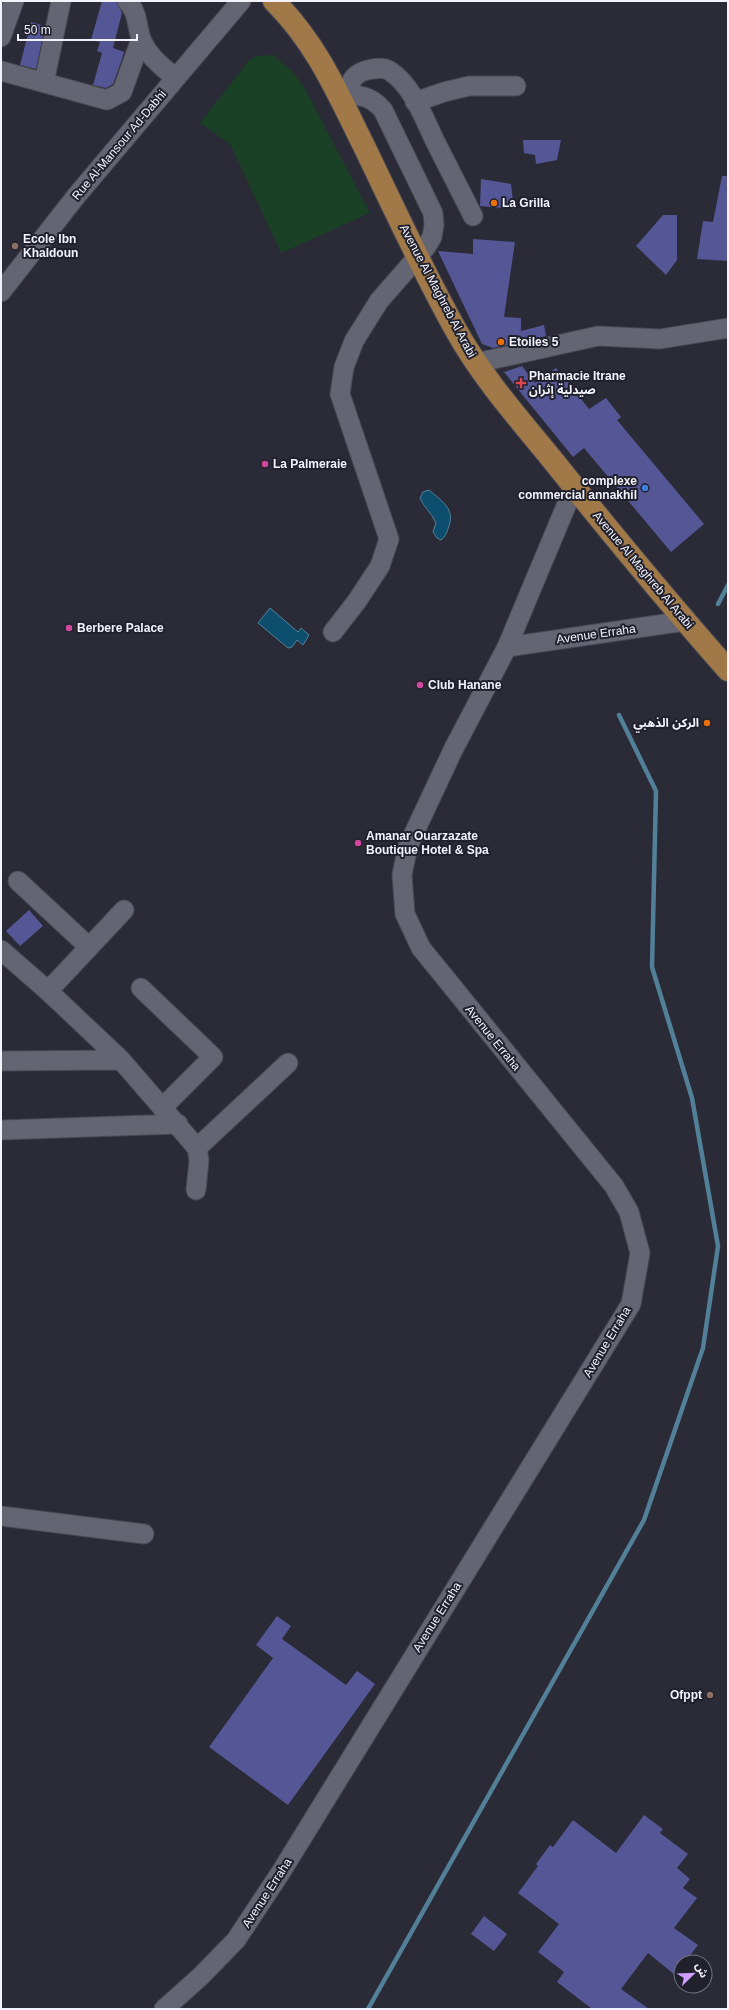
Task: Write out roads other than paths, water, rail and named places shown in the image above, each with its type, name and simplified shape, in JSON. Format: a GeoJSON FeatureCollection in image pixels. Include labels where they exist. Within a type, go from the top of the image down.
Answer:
{"type":"FeatureCollection","features":[{"type":"Feature","properties":{"kind":"main road","name":"Avenue Al Maghreb Al Arabi"},"geometry":{"type":"LineString","coordinates":[[274,1],[289,16],[318,54],[345,96],[417,255],[457,333],[476,363],[574,487],[685,621],[728,670]]}},
{"type":"Feature","properties":{"kind":"street"},"geometry":{"type":"LineString","coordinates":[[1,37],[14,1]]}},
{"type":"Feature","properties":{"kind":"street"},"geometry":{"type":"LineString","coordinates":[[44,83],[62,1]]}},
{"type":"Feature","properties":{"kind":"street"},"geometry":{"type":"LineString","coordinates":[[127,1],[133,7],[139,21],[141,39],[150,56],[176,78]]}},
{"type":"Feature","properties":{"kind":"street","name":"Rue Al-Mansour Ad-Dabhi"},"geometry":{"type":"LineString","coordinates":[[1,292],[77,195],[241,1]]}},
{"type":"Feature","properties":{"kind":"street"},"geometry":{"type":"LineString","coordinates":[[1,71],[107,100],[113,99],[122,92],[141,39]]}},
{"type":"Feature","properties":{"kind":"street"},"geometry":{"type":"LineString","coordinates":[[333,632],[357,601],[380,566],[389,539],[340,394],[344,367],[354,341],[379,301],[417,255],[426,247],[432,237],[434,225],[433,213],[383,110],[377,103],[368,98],[345,96],[354,76],[379,68],[390,71],[402,82],[415,102],[473,216]]}},
{"type":"Feature","properties":{"kind":"street"},"geometry":{"type":"LineString","coordinates":[[415,102],[444,92],[469,86],[516,86]]}},
{"type":"Feature","properties":{"kind":"street"},"geometry":{"type":"LineString","coordinates":[[476,363],[598,336],[660,338],[728,328]]}},
{"type":"Feature","properties":{"kind":"street","name":"Avenue Erraha"},"geometry":{"type":"LineString","coordinates":[[164,2009],[201,1976],[236,1940],[261,1903],[631,1304],[640,1253],[626,1206],[614,1186],[420,948],[405,914],[402,875],[408,846],[453,750],[507,647],[574,487]]}},
{"type":"Feature","properties":{"kind":"street","name":"Avenue Erraha"},"geometry":{"type":"LineString","coordinates":[[507,647],[685,621]]}},
{"type":"Feature","properties":{"kind":"street"},"geometry":{"type":"LineString","coordinates":[[18,881],[89,947]]}},
{"type":"Feature","properties":{"kind":"street"},"geometry":{"type":"LineString","coordinates":[[48,991],[124,910]]}},
{"type":"Feature","properties":{"kind":"street"},"geometry":{"type":"LineString","coordinates":[[1,950],[48,991],[120,1060],[178,1124],[197,1148],[199,1160],[196,1190]]}},
{"type":"Feature","properties":{"kind":"street"},"geometry":{"type":"LineString","coordinates":[[142,988],[213,1057],[163,1107]]}},
{"type":"Feature","properties":{"kind":"street"},"geometry":{"type":"LineString","coordinates":[[1,1061],[120,1060]]}},
{"type":"Feature","properties":{"kind":"street"},"geometry":{"type":"LineString","coordinates":[[197,1148],[288,1062]]}},
{"type":"Feature","properties":{"kind":"street"},"geometry":{"type":"LineString","coordinates":[[1,1130],[178,1124]]}},
{"type":"Feature","properties":{"kind":"street"},"geometry":{"type":"LineString","coordinates":[[1,1516],[144,1534]]}},
{"type":"Feature","properties":{"kind":"water"},"geometry":{"type":"Polygon","coordinates":[[[429,490],[449,510],[450,520],[448,530],[441,540],[437,538],[433,532],[436,523],[420,498],[423,492],[429,490]]]}},
{"type":"Feature","properties":{"kind":"water"},"geometry":{"type":"Polygon","coordinates":[[[270,608],[298,632],[301,628],[309,635],[303,645],[297,640],[292,647],[288,648],[258,623],[270,608]]]}},
{"type":"Feature","properties":{"kind":"waterway"},"geometry":{"type":"LineString","coordinates":[[718,604],[728,585]]}},
{"type":"Feature","properties":{"kind":"waterway"},"geometry":{"type":"LineString","coordinates":[[368,2009],[644,1520],[703,1348],[718,1246],[692,1098],[652,967],[656,791],[619,715]]}},
{"type":"Feature","properties":{"kind":"place","name":"La Grilla"},"geometry":{"type":"Point","coordinates":[494,203]}},
{"type":"Feature","properties":{"kind":"place","name":"Ecole Ibn Khaldoun"},"geometry":{"type":"Point","coordinates":[15,246]}},
{"type":"Feature","properties":{"kind":"place","name":"Etoiles 5"},"geometry":{"type":"Point","coordinates":[501,342]}},
{"type":"Feature","properties":{"kind":"place","name":"Pharmacie Itrane صيدلية إثران"},"geometry":{"type":"Point","coordinates":[521,383]}},
{"type":"Feature","properties":{"kind":"place","name":"La Palmeraie"},"geometry":{"type":"Point","coordinates":[265,464]}},
{"type":"Feature","properties":{"kind":"place","name":"complexe commercial annakhil"},"geometry":{"type":"Point","coordinates":[645,488]}},
{"type":"Feature","properties":{"kind":"place","name":"Berbere Palace"},"geometry":{"type":"Point","coordinates":[69,628]}},
{"type":"Feature","properties":{"kind":"place","name":"Club Hanane"},"geometry":{"type":"Point","coordinates":[420,685]}},
{"type":"Feature","properties":{"kind":"place","name":"الركن الذهبي"},"geometry":{"type":"Point","coordinates":[707,723]}},
{"type":"Feature","properties":{"kind":"place","name":"Amanar Ouarzazate Boutique Hotel & Spa"},"geometry":{"type":"Point","coordinates":[358,843]}},
{"type":"Feature","properties":{"kind":"place","name":"Ofppt"},"geometry":{"type":"Point","coordinates":[710,1695]}}]}
